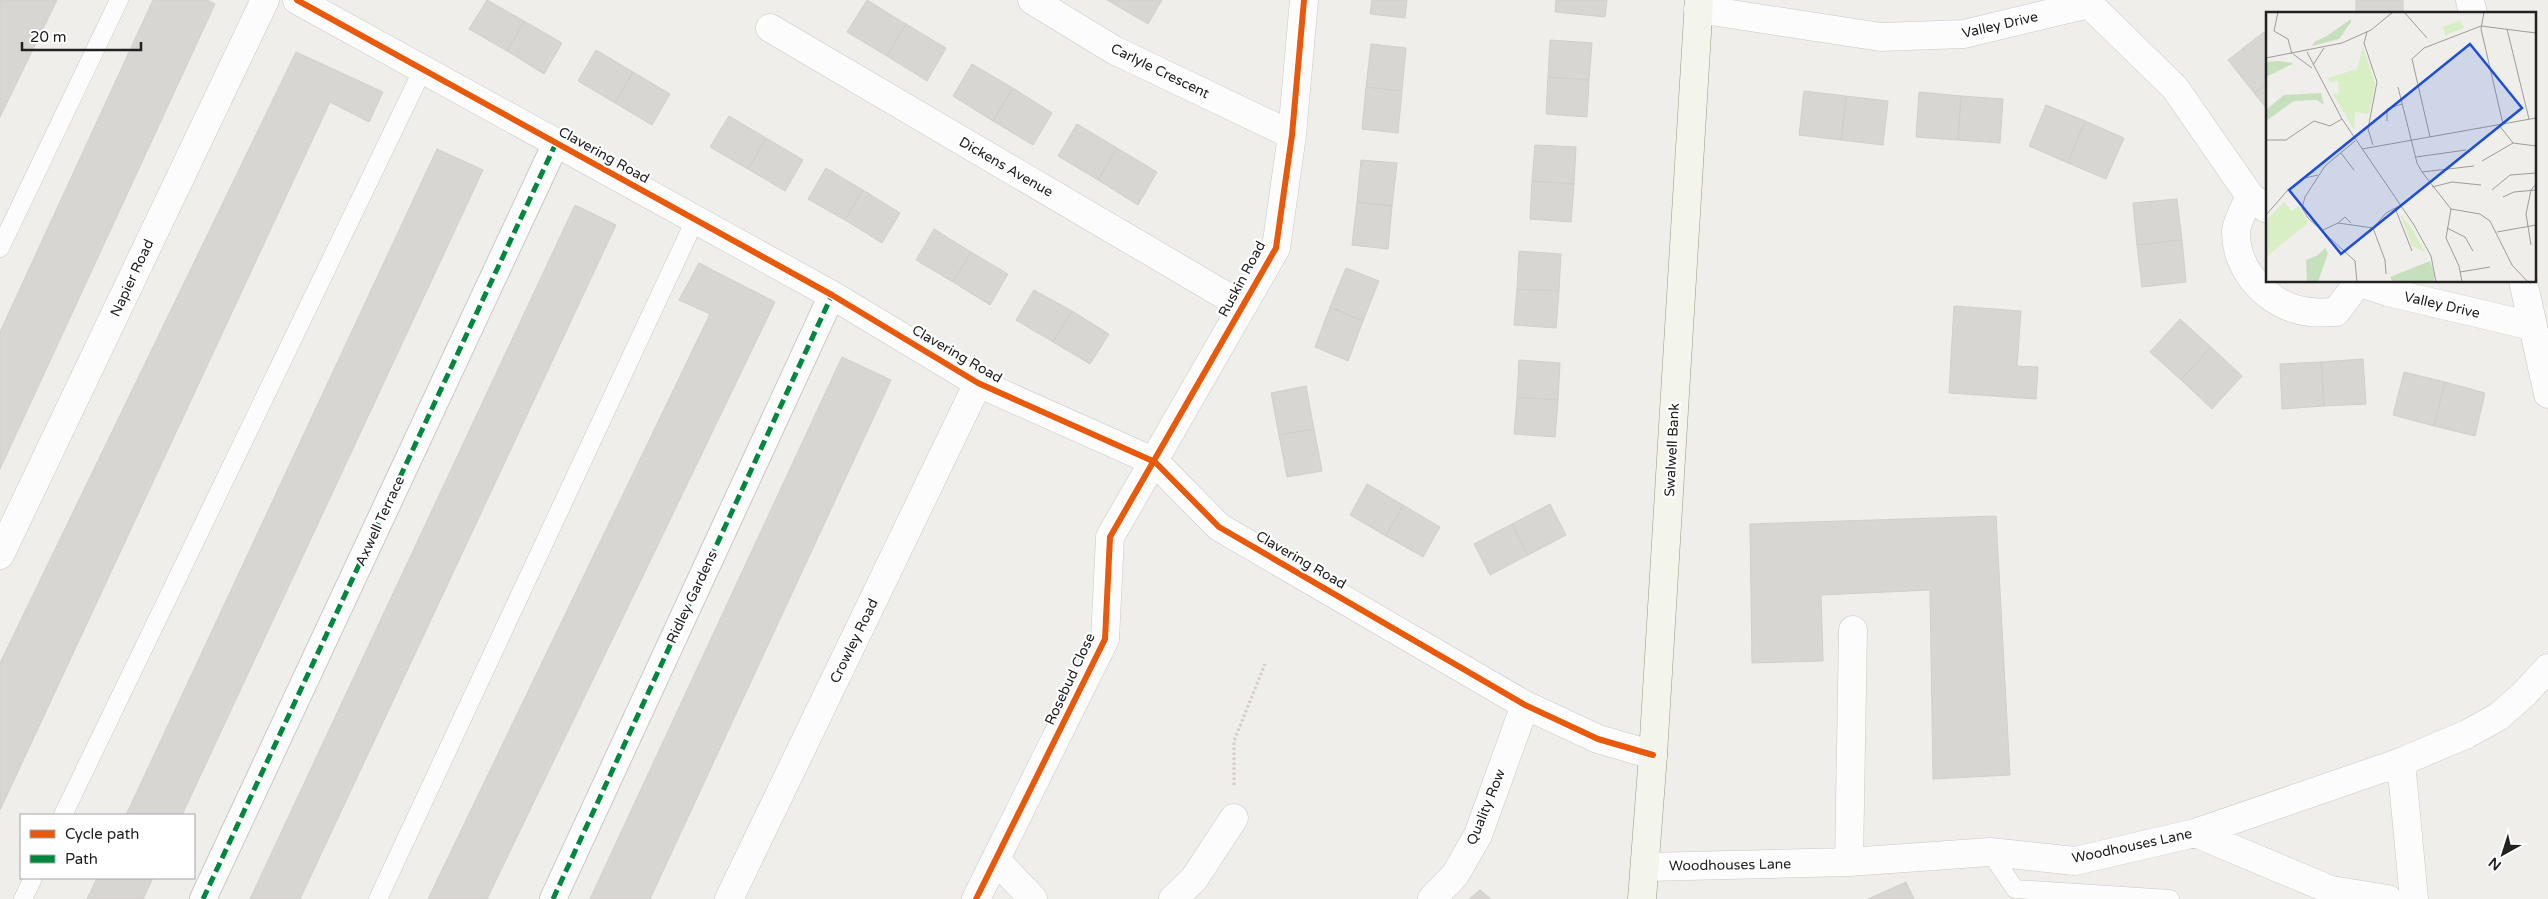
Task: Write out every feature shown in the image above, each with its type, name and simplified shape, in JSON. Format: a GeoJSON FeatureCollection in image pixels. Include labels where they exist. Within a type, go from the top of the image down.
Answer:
{"type":"FeatureCollection","features":[{"type":"Feature","properties":{"kind":"main road","name":"Swalwell Bank"},"geometry":{"type":"LineString","coordinates":[[1642,899],[1646,867],[1699,5]]}},
{"type":"Feature","properties":{"kind":"street","name":"Napier Road"},"geometry":{"type":"LineString","coordinates":[[0,556],[265,0]]}},
{"type":"Feature","properties":{"kind":"street","name":"Carlyle Crescent"},"geometry":{"type":"LineString","coordinates":[[1032,0],[1114,50],[1292,135]]}},
{"type":"Feature","properties":{"kind":"street","name":"Ruskin Road"},"geometry":{"type":"LineString","coordinates":[[1154,462],[1276,248],[1292,135],[1304,0]]}},
{"type":"Feature","properties":{"kind":"street","name":"Valley Drive"},"geometry":{"type":"LineString","coordinates":[[1699,5],[1768,10],[1881,37],[1964,34],[2090,2],[2175,88],[2258,202]]}},
{"type":"Feature","properties":{"kind":"street","name":"Clavering Road"},"geometry":{"type":"LineString","coordinates":[[312,4],[423,69],[832,295],[978,383],[1154,462],[1219,526],[1524,705],[1598,739],[1653,754]]}},
{"type":"Feature","properties":{"kind":"street","name":"Dickens Avenue"},"geometry":{"type":"LineString","coordinates":[[770,28],[1243,306]]}},
{"type":"Feature","properties":{"kind":"street","name":"Axwell Terrace"},"geometry":{"type":"LineString","coordinates":[[203,899],[556,143]]}},
{"type":"Feature","properties":{"kind":"street"},"geometry":{"type":"LineString","coordinates":[[2258,202],[2236,229],[2237,246],[2245,269],[2261,291],[2288,306],[2302,310],[2336,312],[2355,283]]}},
{"type":"Feature","properties":{"kind":"street"},"geometry":{"type":"LineString","coordinates":[[2523,282],[2548,394]]}},
{"type":"Feature","properties":{"kind":"street","name":"Valley Drive"},"geometry":{"type":"LineString","coordinates":[[2355,283],[2532,326]]}},
{"type":"Feature","properties":{"kind":"street","name":"Ridley Gardens"},"geometry":{"type":"LineString","coordinates":[[552,899],[832,295]]}},
{"type":"Feature","properties":{"kind":"street","name":"Crowley Road"},"geometry":{"type":"LineString","coordinates":[[730,899],[978,383]]}},
{"type":"Feature","properties":{"kind":"street","name":"Rosebud Close"},"geometry":{"type":"LineString","coordinates":[[976,899],[1105,639],[1110,538],[1154,462]]}},
{"type":"Feature","properties":{"kind":"street"},"geometry":{"type":"LineString","coordinates":[[1850,862],[1853,630]]}},
{"type":"Feature","properties":{"kind":"street","name":"Woodhouses Lane"},"geometry":{"type":"LineString","coordinates":[[1646,867],[1850,862],[1990,852],[2075,861],[2195,833],[2401,762],[2467,734],[2498,716],[2524,694],[2548,668]]}},
{"type":"Feature","properties":{"kind":"street","name":"Quality Row"},"geometry":{"type":"LineString","coordinates":[[1432,899],[1455,875],[1478,835],[1524,705]]}},
{"type":"Feature","properties":{"kind":"street"},"geometry":{"type":"LineString","coordinates":[[2401,762],[2414,899]]}},
{"type":"Feature","properties":{"kind":"street"},"geometry":{"type":"LineString","coordinates":[[1173,899],[1194,880],[1234,818]]}},
{"type":"Feature","properties":{"kind":"street"},"geometry":{"type":"LineString","coordinates":[[2195,833],[2331,890],[2388,899]]}},
{"type":"Feature","properties":{"kind":"street"},"geometry":{"type":"LineString","coordinates":[[996,860],[1033,899]]}},
{"type":"Feature","properties":{"kind":"lane"},"geometry":{"type":"LineString","coordinates":[[0,248],[119,0]]}},
{"type":"Feature","properties":{"kind":"lane"},"geometry":{"type":"LineString","coordinates":[[64,814],[423,69]]}},
{"type":"Feature","properties":{"kind":"lane"},"geometry":{"type":"LineString","coordinates":[[378,899],[695,220]]}},
{"type":"Feature","properties":{"kind":"lane"},"geometry":{"type":"LineString","coordinates":[[1990,852],[2015,889],[2170,899]]}},
{"type":"Feature","properties":{"kind":"lane"},"geometry":{"type":"LineString","coordinates":[[23,899],[33,879]]}},
{"type":"Feature","properties":{"kind":"path"},"geometry":{"type":"LineString","coordinates":[[1234,818],[1234,741],[1265,664]]}},
{"type":"Feature","properties":{"kind":"building"},"geometry":{"type":"Polygon","coordinates":[[[0,0],[57,0],[0,117],[0,0]]]}},
{"type":"Feature","properties":{"kind":"building"},"geometry":{"type":"Polygon","coordinates":[[[153,0],[207,0],[215,4],[0,469],[0,332],[153,0]]]}},
{"type":"Feature","properties":{"kind":"building"},"geometry":{"type":"Polygon","coordinates":[[[487,0],[524,21],[507,51],[469,29],[487,0]]]}},
{"type":"Feature","properties":{"kind":"building"},"geometry":{"type":"Polygon","coordinates":[[[867,0],[906,24],[887,56],[847,32],[867,0]]]}},
{"type":"Feature","properties":{"kind":"building"},"geometry":{"type":"Polygon","coordinates":[[[1107,0],[1162,0],[1148,24],[1107,0]]]}},
{"type":"Feature","properties":{"kind":"building"},"geometry":{"type":"Polygon","coordinates":[[[1372,0],[1407,0],[1405,18],[1370,14],[1372,0]]]}},
{"type":"Feature","properties":{"kind":"building"},"geometry":{"type":"Polygon","coordinates":[[[1556,0],[1607,0],[1605,17],[1555,12],[1556,0]]]}},
{"type":"Feature","properties":{"kind":"building"},"geometry":{"type":"Polygon","coordinates":[[[2356,0],[2403,0],[2403,12],[2356,12],[2356,0]]]}},
{"type":"Feature","properties":{"kind":"building"},"geometry":{"type":"Polygon","coordinates":[[[524,21],[562,43],[544,74],[507,51],[524,21]]]}},
{"type":"Feature","properties":{"kind":"building"},"geometry":{"type":"Polygon","coordinates":[[[906,24],[946,48],[927,81],[887,56],[906,24]]]}},
{"type":"Feature","properties":{"kind":"building"},"geometry":{"type":"Polygon","coordinates":[[[2264,32],[2266,35],[2266,85],[2254,93],[2228,60],[2264,32]]]}},
{"type":"Feature","properties":{"kind":"building"},"geometry":{"type":"Polygon","coordinates":[[[1550,40],[1592,43],[1589,80],[1548,77],[1550,40]]]}},
{"type":"Feature","properties":{"kind":"building"},"geometry":{"type":"Polygon","coordinates":[[[1371,44],[1406,48],[1402,91],[1366,87],[1371,44]]]}},
{"type":"Feature","properties":{"kind":"building"},"geometry":{"type":"Polygon","coordinates":[[[596,50],[633,72],[615,103],[578,81],[596,50]]]}},
{"type":"Feature","properties":{"kind":"building"},"geometry":{"type":"Polygon","coordinates":[[[296,52],[383,92],[369,122],[330,102],[0,810],[0,663],[296,52]]]}},
{"type":"Feature","properties":{"kind":"building"},"geometry":{"type":"Polygon","coordinates":[[[972,64],[1013,88],[993,121],[953,96],[972,64]]]}},
{"type":"Feature","properties":{"kind":"building"},"geometry":{"type":"Polygon","coordinates":[[[633,72],[670,94],[652,125],[615,103],[633,72]]]}},
{"type":"Feature","properties":{"kind":"building"},"geometry":{"type":"Polygon","coordinates":[[[1548,77],[1589,80],[1587,117],[1546,114],[1548,77]]]}},
{"type":"Feature","properties":{"kind":"building"},"geometry":{"type":"Polygon","coordinates":[[[2266,85],[2266,108],[2254,93],[2266,85]]]}},
{"type":"Feature","properties":{"kind":"building"},"geometry":{"type":"Polygon","coordinates":[[[1366,87],[1402,91],[1398,133],[1362,129],[1366,87]]]}},
{"type":"Feature","properties":{"kind":"building"},"geometry":{"type":"Polygon","coordinates":[[[1013,88],[1052,113],[1033,145],[993,121],[1013,88]]]}},
{"type":"Feature","properties":{"kind":"building"},"geometry":{"type":"Polygon","coordinates":[[[1804,91],[1846,96],[1841,140],[1799,135],[1804,91]]]}},
{"type":"Feature","properties":{"kind":"building"},"geometry":{"type":"Polygon","coordinates":[[[1919,92],[1961,96],[1958,140],[1916,137],[1919,92]]]}},
{"type":"Feature","properties":{"kind":"building"},"geometry":{"type":"Polygon","coordinates":[[[1846,96],[1888,101],[1883,145],[1841,140],[1846,96]]]}},
{"type":"Feature","properties":{"kind":"building"},"geometry":{"type":"Polygon","coordinates":[[[1961,96],[2003,99],[2000,143],[1958,140],[1961,96]]]}},
{"type":"Feature","properties":{"kind":"building"},"geometry":{"type":"Polygon","coordinates":[[[2046,105],[2085,121],[2068,163],[2029,146],[2046,105]]]}},
{"type":"Feature","properties":{"kind":"building"},"geometry":{"type":"Polygon","coordinates":[[[729,116],[766,138],[748,169],[710,147],[729,116]]]}},
{"type":"Feature","properties":{"kind":"building"},"geometry":{"type":"Polygon","coordinates":[[[2085,121],[2124,138],[2106,179],[2068,163],[2085,121]]]}},
{"type":"Feature","properties":{"kind":"building"},"geometry":{"type":"Polygon","coordinates":[[[1077,124],[1117,148],[1098,180],[1058,156],[1077,124]]]}},
{"type":"Feature","properties":{"kind":"building"},"geometry":{"type":"Polygon","coordinates":[[[766,138],[803,160],[785,191],[748,169],[766,138]]]}},
{"type":"Feature","properties":{"kind":"building"},"geometry":{"type":"Polygon","coordinates":[[[1535,145],[1576,147],[1574,184],[1532,181],[1535,145]]]}},
{"type":"Feature","properties":{"kind":"building"},"geometry":{"type":"Polygon","coordinates":[[[1117,148],[1157,172],[1138,205],[1098,180],[1117,148]]]}},
{"type":"Feature","properties":{"kind":"building"},"geometry":{"type":"Polygon","coordinates":[[[437,149],[483,170],[182,814],[126,814],[437,149]]]}},
{"type":"Feature","properties":{"kind":"building"},"geometry":{"type":"Polygon","coordinates":[[[1361,160],[1397,163],[1392,206],[1357,202],[1361,160]]]}},
{"type":"Feature","properties":{"kind":"building"},"geometry":{"type":"Polygon","coordinates":[[[826,168],[863,190],[845,220],[808,199],[826,168]]]}},
{"type":"Feature","properties":{"kind":"building"},"geometry":{"type":"Polygon","coordinates":[[[1532,181],[1574,184],[1571,222],[1530,219],[1532,181]]]}},
{"type":"Feature","properties":{"kind":"building"},"geometry":{"type":"Polygon","coordinates":[[[863,190],[900,213],[882,243],[845,220],[863,190]]]}},
{"type":"Feature","properties":{"kind":"building"},"geometry":{"type":"Polygon","coordinates":[[[2177,199],[2182,240],[2137,245],[2133,203],[2177,199]]]}},
{"type":"Feature","properties":{"kind":"building"},"geometry":{"type":"Polygon","coordinates":[[[1357,202],[1392,206],[1388,249],[1352,245],[1357,202]]]}},
{"type":"Feature","properties":{"kind":"building"},"geometry":{"type":"Polygon","coordinates":[[[575,205],[616,225],[300,899],[250,899],[575,205]]]}},
{"type":"Feature","properties":{"kind":"building"},"geometry":{"type":"Polygon","coordinates":[[[934,229],[971,252],[953,282],[916,260],[934,229]]]}},
{"type":"Feature","properties":{"kind":"building"},"geometry":{"type":"Polygon","coordinates":[[[2182,240],[2186,282],[2142,287],[2137,245],[2182,240]]]}},
{"type":"Feature","properties":{"kind":"building"},"geometry":{"type":"Polygon","coordinates":[[[1519,251],[1561,254],[1559,291],[1517,289],[1519,251]]]}},
{"type":"Feature","properties":{"kind":"building"},"geometry":{"type":"Polygon","coordinates":[[[971,252],[1008,274],[990,305],[953,282],[971,252]]]}},
{"type":"Feature","properties":{"kind":"building"},"geometry":{"type":"Polygon","coordinates":[[[699,263],[775,302],[487,899],[428,899],[710,314],[679,300],[699,263]]]}},
{"type":"Feature","properties":{"kind":"building"},"geometry":{"type":"Polygon","coordinates":[[[1346,268],[1379,281],[1363,321],[1330,307],[1346,268]]]}},
{"type":"Feature","properties":{"kind":"building"},"geometry":{"type":"Polygon","coordinates":[[[1517,289],[1559,291],[1556,328],[1514,325],[1517,289]]]}},
{"type":"Feature","properties":{"kind":"building"},"geometry":{"type":"Polygon","coordinates":[[[1034,290],[1072,311],[1053,342],[1016,320],[1034,290]]]}},
{"type":"Feature","properties":{"kind":"building"},"geometry":{"type":"Polygon","coordinates":[[[1954,306],[2021,311],[2017,366],[2038,367],[2036,399],[1949,393],[1954,306]]]}},
{"type":"Feature","properties":{"kind":"building"},"geometry":{"type":"Polygon","coordinates":[[[1330,307],[1363,321],[1348,361],[1315,347],[1330,307]]]}},
{"type":"Feature","properties":{"kind":"building"},"geometry":{"type":"Polygon","coordinates":[[[1072,311],[1109,334],[1090,364],[1053,342],[1072,311]]]}},
{"type":"Feature","properties":{"kind":"building"},"geometry":{"type":"Polygon","coordinates":[[[2180,319],[2211,347],[2181,380],[2150,352],[2180,319]]]}},
{"type":"Feature","properties":{"kind":"building"},"geometry":{"type":"Polygon","coordinates":[[[2211,347],[2242,376],[2212,409],[2181,380],[2211,347]]]}},
{"type":"Feature","properties":{"kind":"building"},"geometry":{"type":"Polygon","coordinates":[[[842,357],[891,380],[650,899],[590,899],[842,357]]]}},
{"type":"Feature","properties":{"kind":"building"},"geometry":{"type":"Polygon","coordinates":[[[2363,359],[2366,404],[2324,406],[2321,362],[2363,359]]]}},
{"type":"Feature","properties":{"kind":"building"},"geometry":{"type":"Polygon","coordinates":[[[1519,360],[1560,363],[1558,400],[1517,397],[1519,360]]]}},
{"type":"Feature","properties":{"kind":"building"},"geometry":{"type":"Polygon","coordinates":[[[2321,362],[2324,406],[2282,409],[2280,364],[2321,362]]]}},
{"type":"Feature","properties":{"kind":"building"},"geometry":{"type":"Polygon","coordinates":[[[2404,372],[2445,382],[2434,426],[2393,415],[2404,372]]]}},
{"type":"Feature","properties":{"kind":"building"},"geometry":{"type":"Polygon","coordinates":[[[2445,382],[2485,393],[2475,436],[2434,426],[2445,382]]]}},
{"type":"Feature","properties":{"kind":"building"},"geometry":{"type":"Polygon","coordinates":[[[1306,386],[1314,429],[1279,435],[1271,393],[1306,386]]]}},
{"type":"Feature","properties":{"kind":"building"},"geometry":{"type":"Polygon","coordinates":[[[1517,397],[1558,400],[1555,437],[1514,434],[1517,397]]]}},
{"type":"Feature","properties":{"kind":"building"},"geometry":{"type":"Polygon","coordinates":[[[1314,429],[1322,471],[1287,477],[1279,435],[1314,429]]]}},
{"type":"Feature","properties":{"kind":"building"},"geometry":{"type":"Polygon","coordinates":[[[1367,484],[1403,505],[1386,536],[1350,515],[1367,484]]]}},
{"type":"Feature","properties":{"kind":"building"},"geometry":{"type":"Polygon","coordinates":[[[1550,504],[1566,535],[1528,555],[1512,524],[1550,504]]]}},
{"type":"Feature","properties":{"kind":"building"},"geometry":{"type":"Polygon","coordinates":[[[1403,505],[1440,527],[1423,557],[1386,536],[1403,505]]]}},
{"type":"Feature","properties":{"kind":"building"},"geometry":{"type":"Polygon","coordinates":[[[1996,516],[2010,775],[1933,779],[1930,590],[1821,595],[1823,661],[1752,663],[1750,524],[1996,516]]]}},
{"type":"Feature","properties":{"kind":"building"},"geometry":{"type":"Polygon","coordinates":[[[1512,524],[1528,555],[1490,575],[1474,544],[1512,524]]]}},
{"type":"Feature","properties":{"kind":"building"},"geometry":{"type":"Polygon","coordinates":[[[97,879],[153,879],[143,899],[87,899],[97,879]]]}},
{"type":"Feature","properties":{"kind":"building"},"geometry":{"type":"Polygon","coordinates":[[[1906,882],[1914,899],[1868,899],[1906,882]]]}},
{"type":"Feature","properties":{"kind":"building"},"geometry":{"type":"Polygon","coordinates":[[[1480,890],[1491,899],[1469,899],[1480,890]]]}},
{"type":"Feature","properties":{"kind":"marked path"},"geometry":{"type":"LineString","coordinates":[[203,899],[556,143]]}},
{"type":"Feature","properties":{"kind":"marked path"},"geometry":{"type":"LineString","coordinates":[[553,899],[832,295]]}},
{"type":"Feature","properties":{"kind":"cycle path"},"geometry":{"type":"LineString","coordinates":[[297,0],[832,295],[978,383],[1155,462],[1219,527],[1525,705],[1598,739],[1653,755]]}},
{"type":"Feature","properties":{"kind":"cycle path"},"geometry":{"type":"LineString","coordinates":[[976,899],[1105,639],[1110,537],[1276,248],[1292,135],[1304,0]]}}]}
